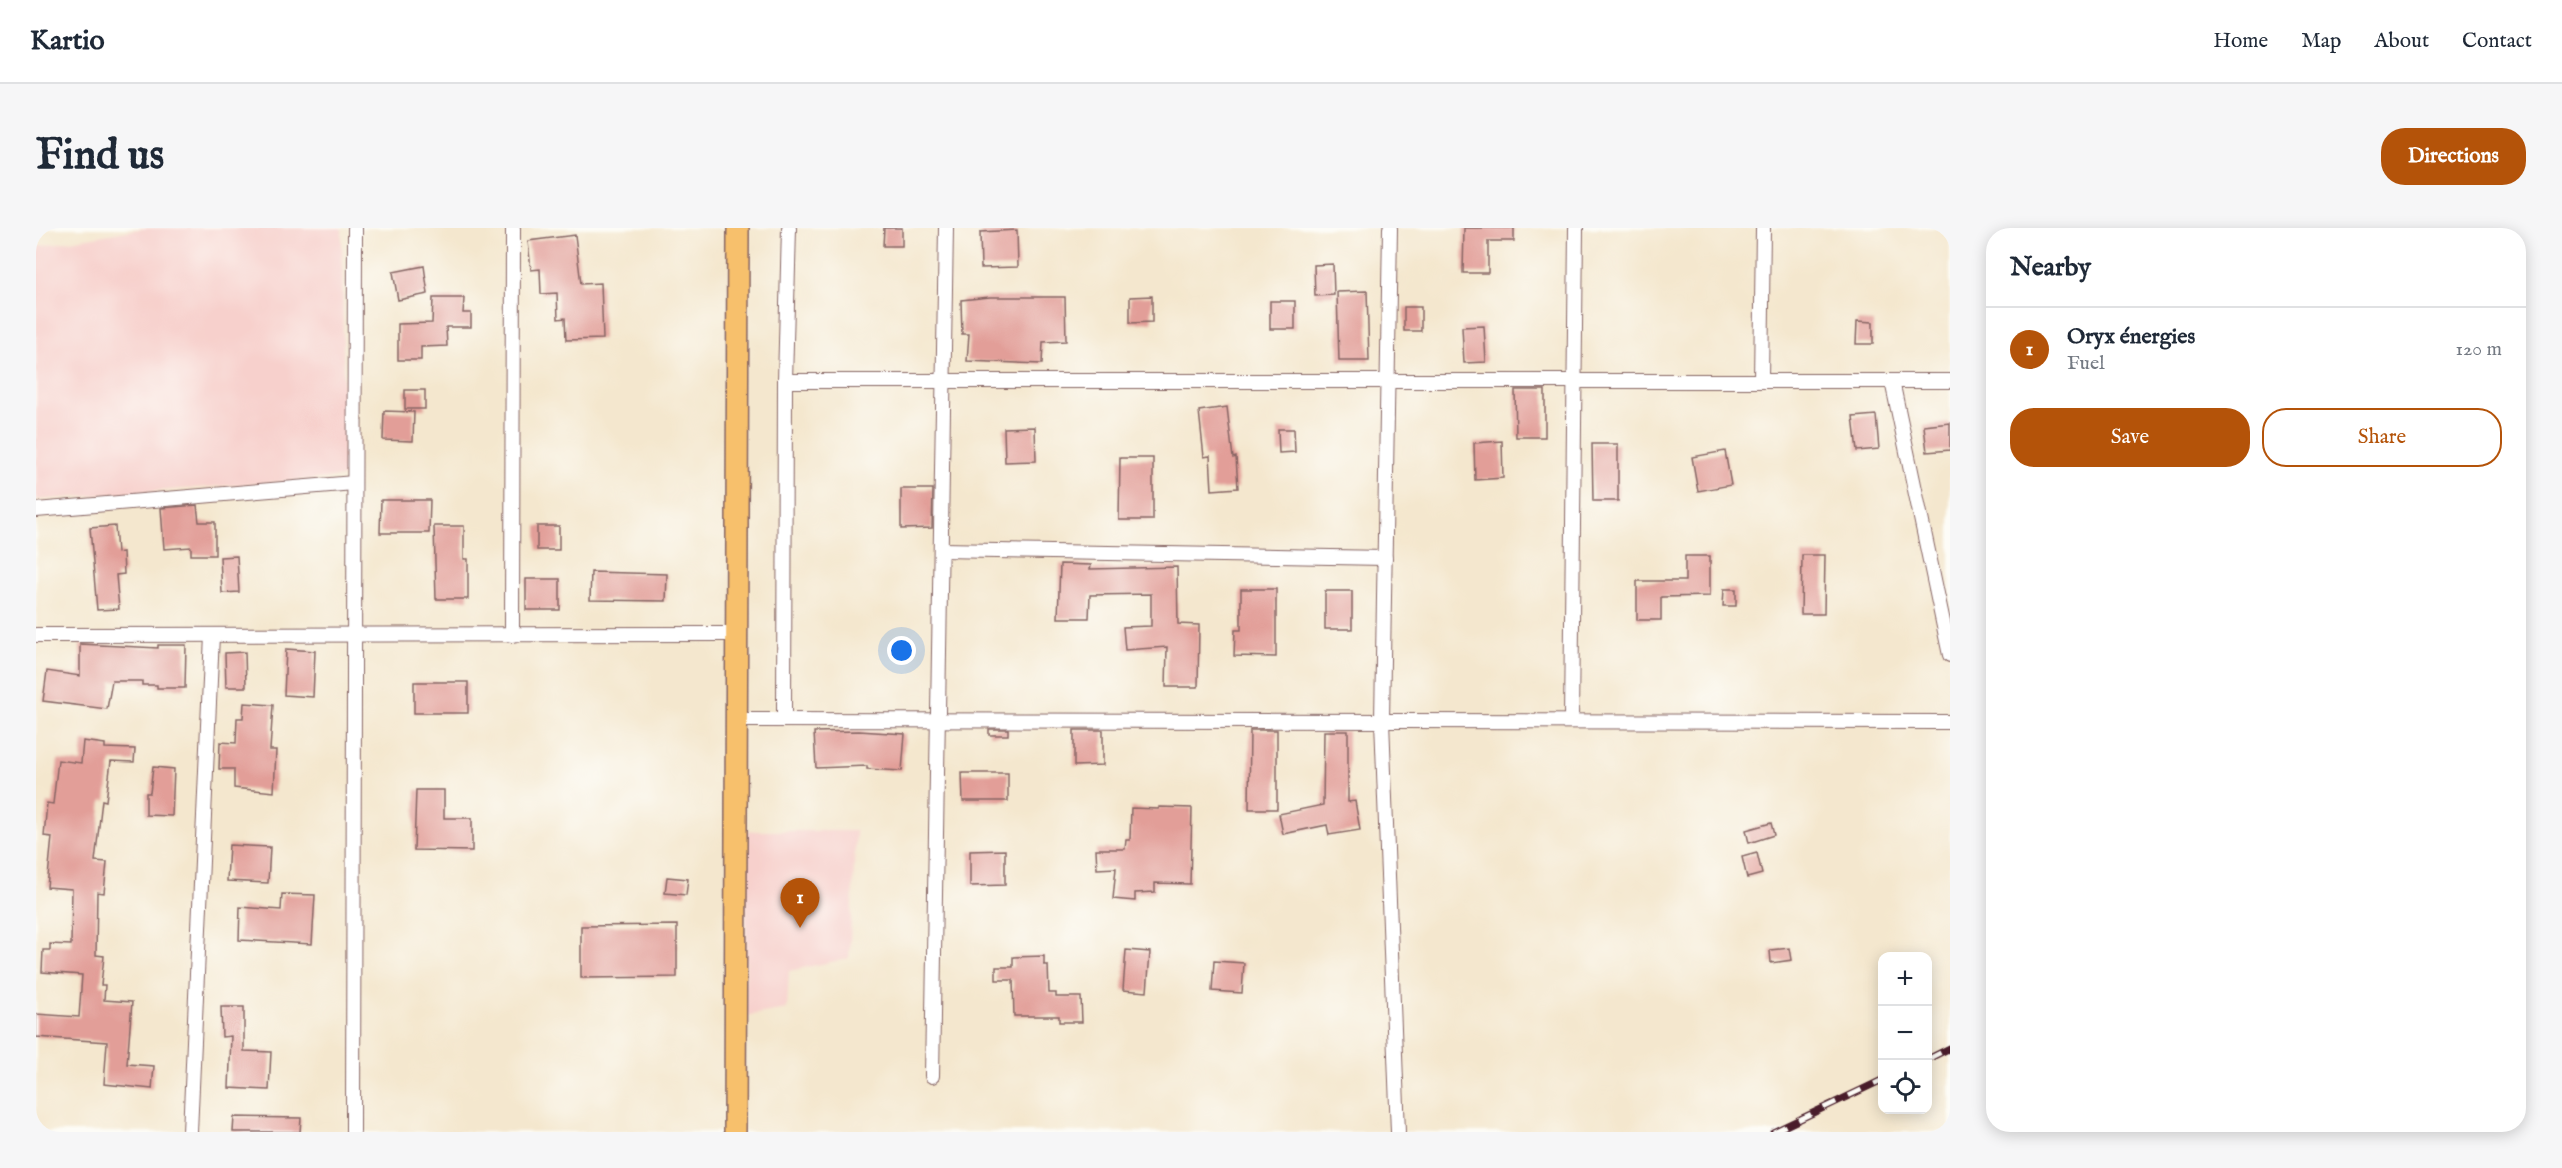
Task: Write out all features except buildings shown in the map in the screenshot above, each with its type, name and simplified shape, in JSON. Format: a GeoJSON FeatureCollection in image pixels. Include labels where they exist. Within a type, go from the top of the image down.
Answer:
{"type":"FeatureCollection","features":[{"type":"Feature","properties":{"kind":"main road"},"geometry":{"type":"LineString","coordinates":[[735,1132],[738,228]]}},
{"type":"Feature","properties":{"kind":"street"},"geometry":{"type":"LineString","coordinates":[[352,1132],[355,228]]}},
{"type":"Feature","properties":{"kind":"street"},"geometry":{"type":"LineString","coordinates":[[512,635],[513,228]]}},
{"type":"Feature","properties":{"kind":"street"},"geometry":{"type":"LineString","coordinates":[[784,720],[785,381],[789,228]]}},
{"type":"Feature","properties":{"kind":"street"},"geometry":{"type":"LineString","coordinates":[[932,1076],[946,228]]}},
{"type":"Feature","properties":{"kind":"street"},"geometry":{"type":"LineString","coordinates":[[1390,228],[1382,721],[1398,1132]]}},
{"type":"Feature","properties":{"kind":"street"},"geometry":{"type":"LineString","coordinates":[[1571,721],[1576,228]]}},
{"type":"Feature","properties":{"kind":"street"},"geometry":{"type":"LineString","coordinates":[[1761,381],[1763,228]]}},
{"type":"Feature","properties":{"kind":"street"},"geometry":{"type":"LineString","coordinates":[[785,381],[1950,381]]}},
{"type":"Feature","properties":{"kind":"street"},"geometry":{"type":"LineString","coordinates":[[1892,381],[1950,655]]}},
{"type":"Feature","properties":{"kind":"street"},"geometry":{"type":"LineString","coordinates":[[36,510],[354,483]]}},
{"type":"Feature","properties":{"kind":"street"},"geometry":{"type":"LineString","coordinates":[[941,550],[1385,558]]}},
{"type":"Feature","properties":{"kind":"street"},"geometry":{"type":"LineString","coordinates":[[36,635],[736,634]]}},
{"type":"Feature","properties":{"kind":"street"},"geometry":{"type":"LineString","coordinates":[[190,1132],[212,635]]}},
{"type":"Feature","properties":{"kind":"street"},"geometry":{"type":"LineString","coordinates":[[736,720],[1950,722]]}},
{"type":"Feature","properties":{"kind":"shaded area"},"geometry":{"type":"Polygon","coordinates":[[[145,228],[342,228],[344,477],[36,500],[36,247],[145,228]]]}},
{"type":"Feature","properties":{"kind":"shaded area"},"geometry":{"type":"Polygon","coordinates":[[[747,831],[856,831],[849,958],[789,971],[787,1009],[745,1016],[747,831]]]}},
{"type":"Feature","properties":{"kind":"railway"},"geometry":{"type":"LineString","coordinates":[[1932,1057],[1950,1048]]}},
{"type":"Feature","properties":{"kind":"railway"},"geometry":{"type":"LineString","coordinates":[[1773,1132],[1878,1082]]}},
{"type":"Feature","properties":{"kind":"place","name":"Oryx énergies"},"geometry":{"type":"Point","coordinates":[800,928]}}]}
